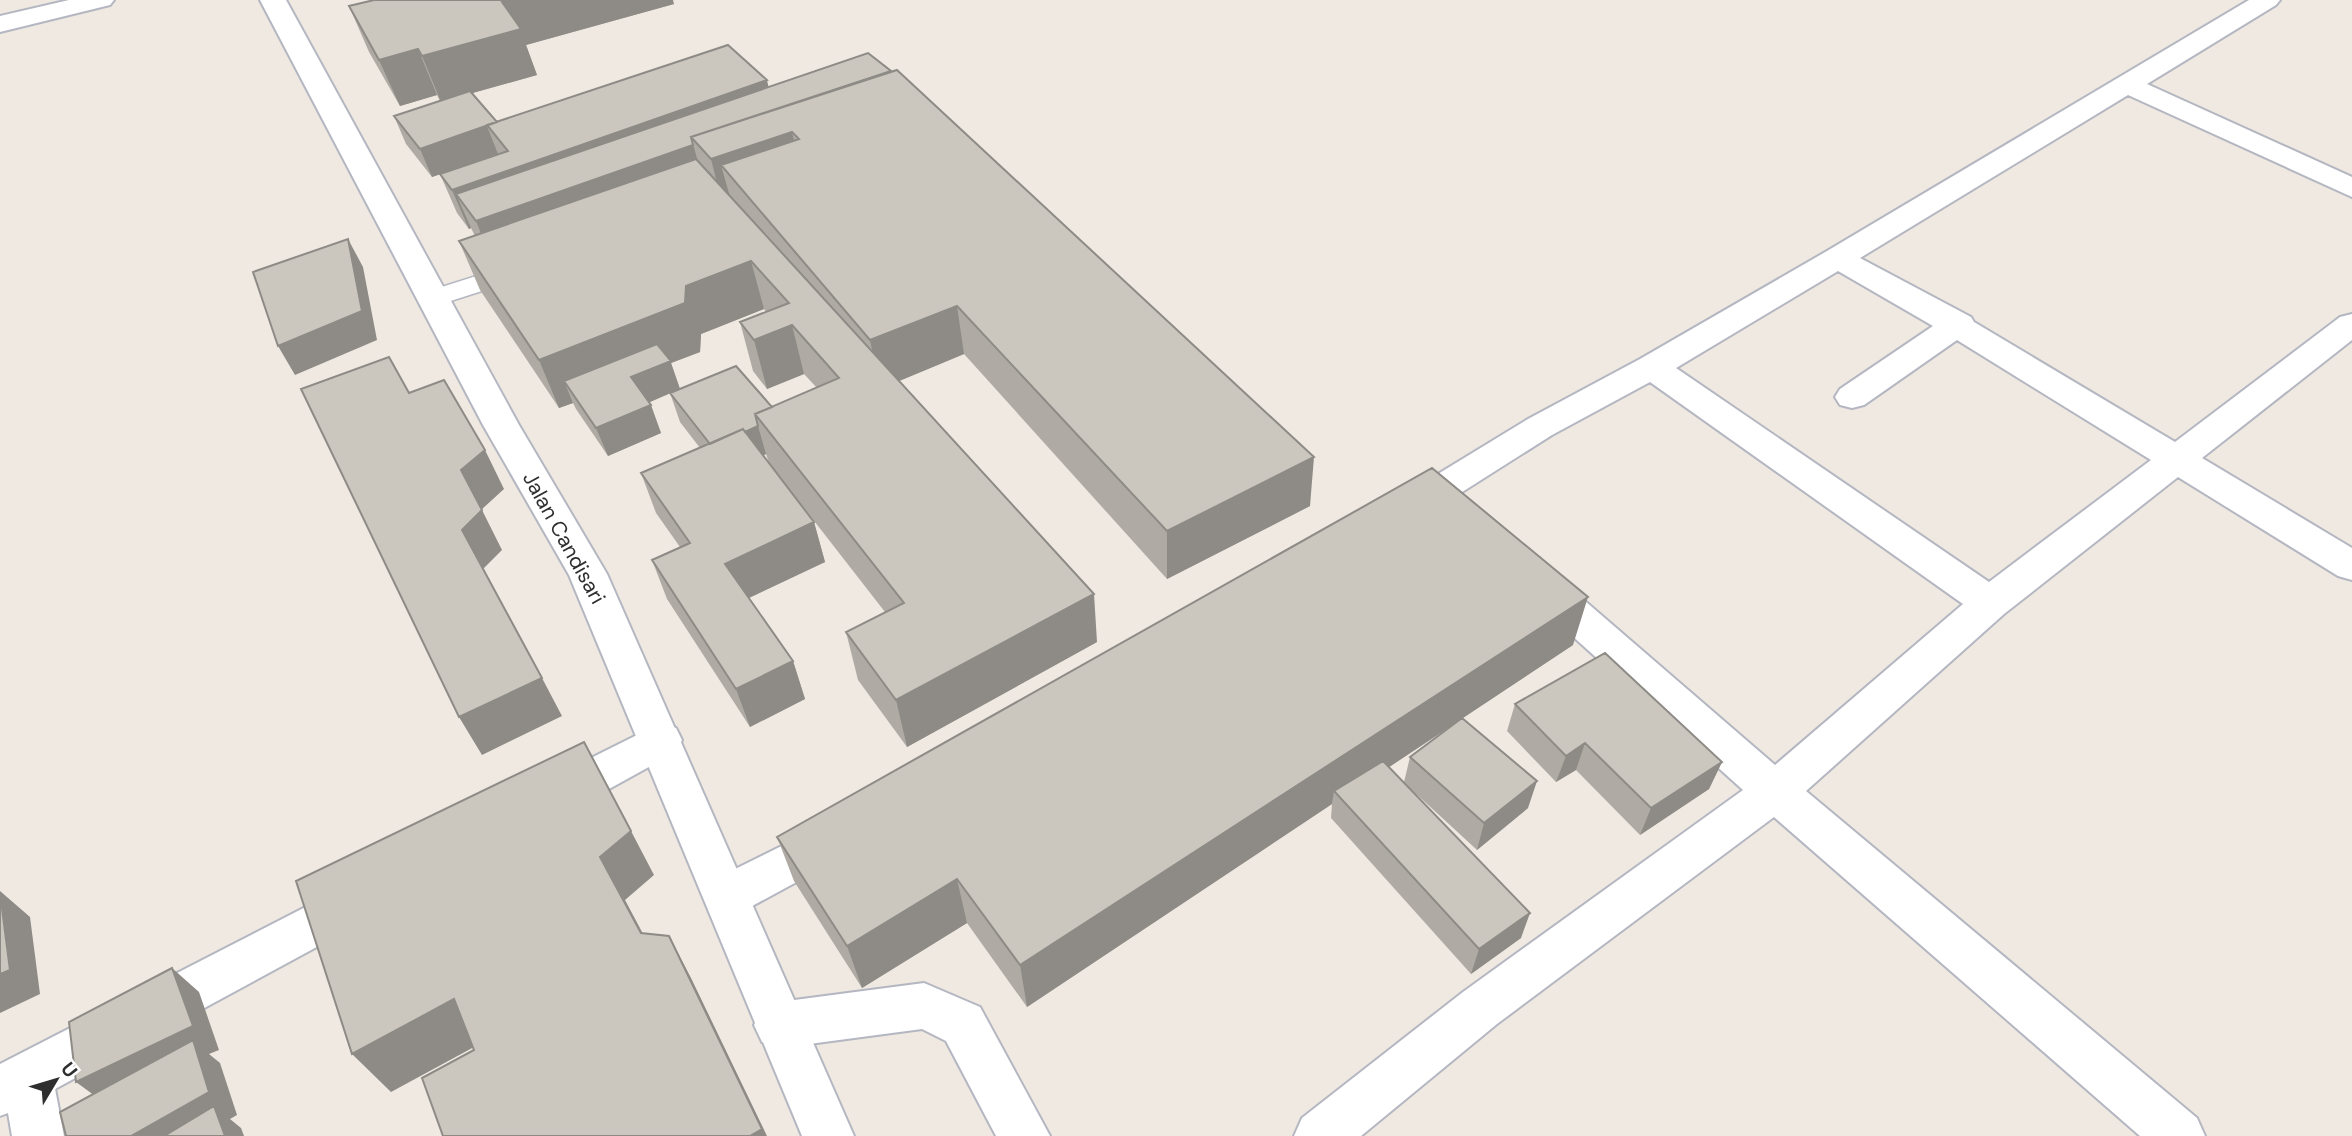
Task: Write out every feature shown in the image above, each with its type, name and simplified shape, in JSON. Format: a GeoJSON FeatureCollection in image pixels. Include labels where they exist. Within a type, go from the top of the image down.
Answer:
{"type":"FeatureCollection","features":[{"type":"Feature","properties":{"kind":"street"},"geometry":{"type":"LineString","coordinates":[[0,24],[102,0]]}},
{"type":"Feature","properties":{"kind":"street","name":"Jalan Candisari"},"geometry":{"type":"LineString","coordinates":[[273,0],[501,425],[588,574],[828,1136]]}},
{"type":"Feature","properties":{"kind":"street"},"geometry":{"type":"LineString","coordinates":[[1379,526],[1437,493],[1540,427],[1652,367],[1838,258],[2267,0]]}},
{"type":"Feature","properties":{"kind":"street"},"geometry":{"type":"LineString","coordinates":[[2128,85],[2352,188]]}},
{"type":"Feature","properties":{"kind":"street"},"geometry":{"type":"LineString","coordinates":[[1838,258],[1959,324],[2176,461],[2352,566]]}},
{"type":"Feature","properties":{"kind":"street"},"geometry":{"type":"LineString","coordinates":[[1852,397],[1959,324]]}},
{"type":"Feature","properties":{"kind":"street"},"geometry":{"type":"LineString","coordinates":[[1320,1136],[1480,1008],[1775,791],[1990,603],[2352,324]]}},
{"type":"Feature","properties":{"kind":"street"},"geometry":{"type":"LineString","coordinates":[[1652,367],[1990,603]]}},
{"type":"Feature","properties":{"kind":"street"},"geometry":{"type":"LineString","coordinates":[[1437,493],[1467,520]]}},
{"type":"Feature","properties":{"kind":"street"},"geometry":{"type":"LineString","coordinates":[[1519,565],[1775,791],[2179,1136]]}},
{"type":"Feature","properties":{"kind":"street"},"geometry":{"type":"LineString","coordinates":[[515,818],[661,740]]}},
{"type":"Feature","properties":{"kind":"street"},"geometry":{"type":"LineString","coordinates":[[727,896],[872,818]]}},
{"type":"Feature","properties":{"kind":"street"},"geometry":{"type":"LineString","coordinates":[[38,1136],[14,1084],[393,883]]}},
{"type":"Feature","properties":{"kind":"street"},"geometry":{"type":"LineString","coordinates":[[779,1025],[924,1006],[962,1024],[1024,1136]]}},
{"type":"Feature","properties":{"kind":"lane"},"geometry":{"type":"LineString","coordinates":[[435,298],[535,264]]}},
{"type":"Feature","properties":{"kind":"building"},"geometry":{"type":"Polygon","coordinates":[[[374,0],[508,0],[502,2],[521,29],[422,56],[418,49],[379,60],[349,6],[374,0]]]}},
{"type":"Feature","properties":{"kind":"building"},"geometry":{"type":"Polygon","coordinates":[[[728,45],[767,80],[452,190],[440,174],[508,151],[487,125],[728,45]]]}},
{"type":"Feature","properties":{"kind":"building"},"geometry":{"type":"Polygon","coordinates":[[[868,53],[891,71],[691,137],[693,145],[476,221],[456,194],[868,53]]]}},
{"type":"Feature","properties":{"kind":"building"},"geometry":{"type":"Polygon","coordinates":[[[897,70],[1314,457],[1167,531],[957,306],[870,340],[721,165],[799,139],[792,132],[711,159],[691,137],[897,70]]]}},
{"type":"Feature","properties":{"kind":"building"},"geometry":{"type":"Polygon","coordinates":[[[470,91],[497,122],[420,149],[394,116],[470,91]]]}},
{"type":"Feature","properties":{"kind":"building"},"geometry":{"type":"Polygon","coordinates":[[[696,159],[1094,594],[896,700],[846,632],[904,603],[755,414],[839,378],[792,325],[754,340],[740,322],[789,303],[751,261],[686,286],[685,303],[539,360],[459,241],[696,159]]]}},
{"type":"Feature","properties":{"kind":"building"},"geometry":{"type":"Polygon","coordinates":[[[348,239],[362,311],[278,346],[253,272],[348,239]]]}},
{"type":"Feature","properties":{"kind":"building"},"geometry":{"type":"Polygon","coordinates":[[[657,344],[671,361],[631,377],[651,405],[596,428],[564,381],[657,344]]]}},
{"type":"Feature","properties":{"kind":"building"},"geometry":{"type":"Polygon","coordinates":[[[389,357],[409,393],[444,380],[485,450],[461,470],[482,510],[462,530],[542,678],[459,717],[301,389],[389,357]]]}},
{"type":"Feature","properties":{"kind":"building"},"geometry":{"type":"Polygon","coordinates":[[[736,366],[772,407],[755,414],[758,426],[745,432],[743,429],[710,444],[670,393],[736,366]]]}},
{"type":"Feature","properties":{"kind":"building"},"geometry":{"type":"Polygon","coordinates":[[[743,429],[814,522],[725,564],[793,661],[736,689],[652,560],[690,543],[641,473],[743,429]]]}},
{"type":"Feature","properties":{"kind":"building"},"geometry":{"type":"Polygon","coordinates":[[[1432,468],[1588,597],[1020,965],[957,879],[847,946],[777,837],[1432,468]]]}},
{"type":"Feature","properties":{"kind":"building"},"geometry":{"type":"Polygon","coordinates":[[[1605,653],[1722,762],[1651,808],[1585,743],[1566,756],[1515,704],[1605,653]]]}},
{"type":"Feature","properties":{"kind":"building"},"geometry":{"type":"Polygon","coordinates":[[[1462,718],[1537,781],[1484,823],[1410,757],[1462,718]]]}},
{"type":"Feature","properties":{"kind":"building"},"geometry":{"type":"Polygon","coordinates":[[[584,742],[631,831],[600,857],[641,933],[669,936],[762,1129],[750,1136],[443,1136],[422,1078],[474,1050],[454,999],[352,1054],[296,881],[584,742]]]}},
{"type":"Feature","properties":{"kind":"building"},"geometry":{"type":"Polygon","coordinates":[[[1383,761],[1530,913],[1479,949],[1334,791],[1383,761]]]}},
{"type":"Feature","properties":{"kind":"building"},"geometry":{"type":"Polygon","coordinates":[[[0,893],[10,970],[0,974],[0,893]]]}},
{"type":"Feature","properties":{"kind":"building"},"geometry":{"type":"Polygon","coordinates":[[[172,968],[193,1026],[76,1082],[69,1022],[172,968]]]}},
{"type":"Feature","properties":{"kind":"building"},"geometry":{"type":"Polygon","coordinates":[[[193,1040],[209,1092],[131,1136],[66,1136],[60,1112],[193,1040]]]}},
{"type":"Feature","properties":{"kind":"building"},"geometry":{"type":"Polygon","coordinates":[[[214,1106],[225,1136],[164,1136],[214,1106]]]}}]}
